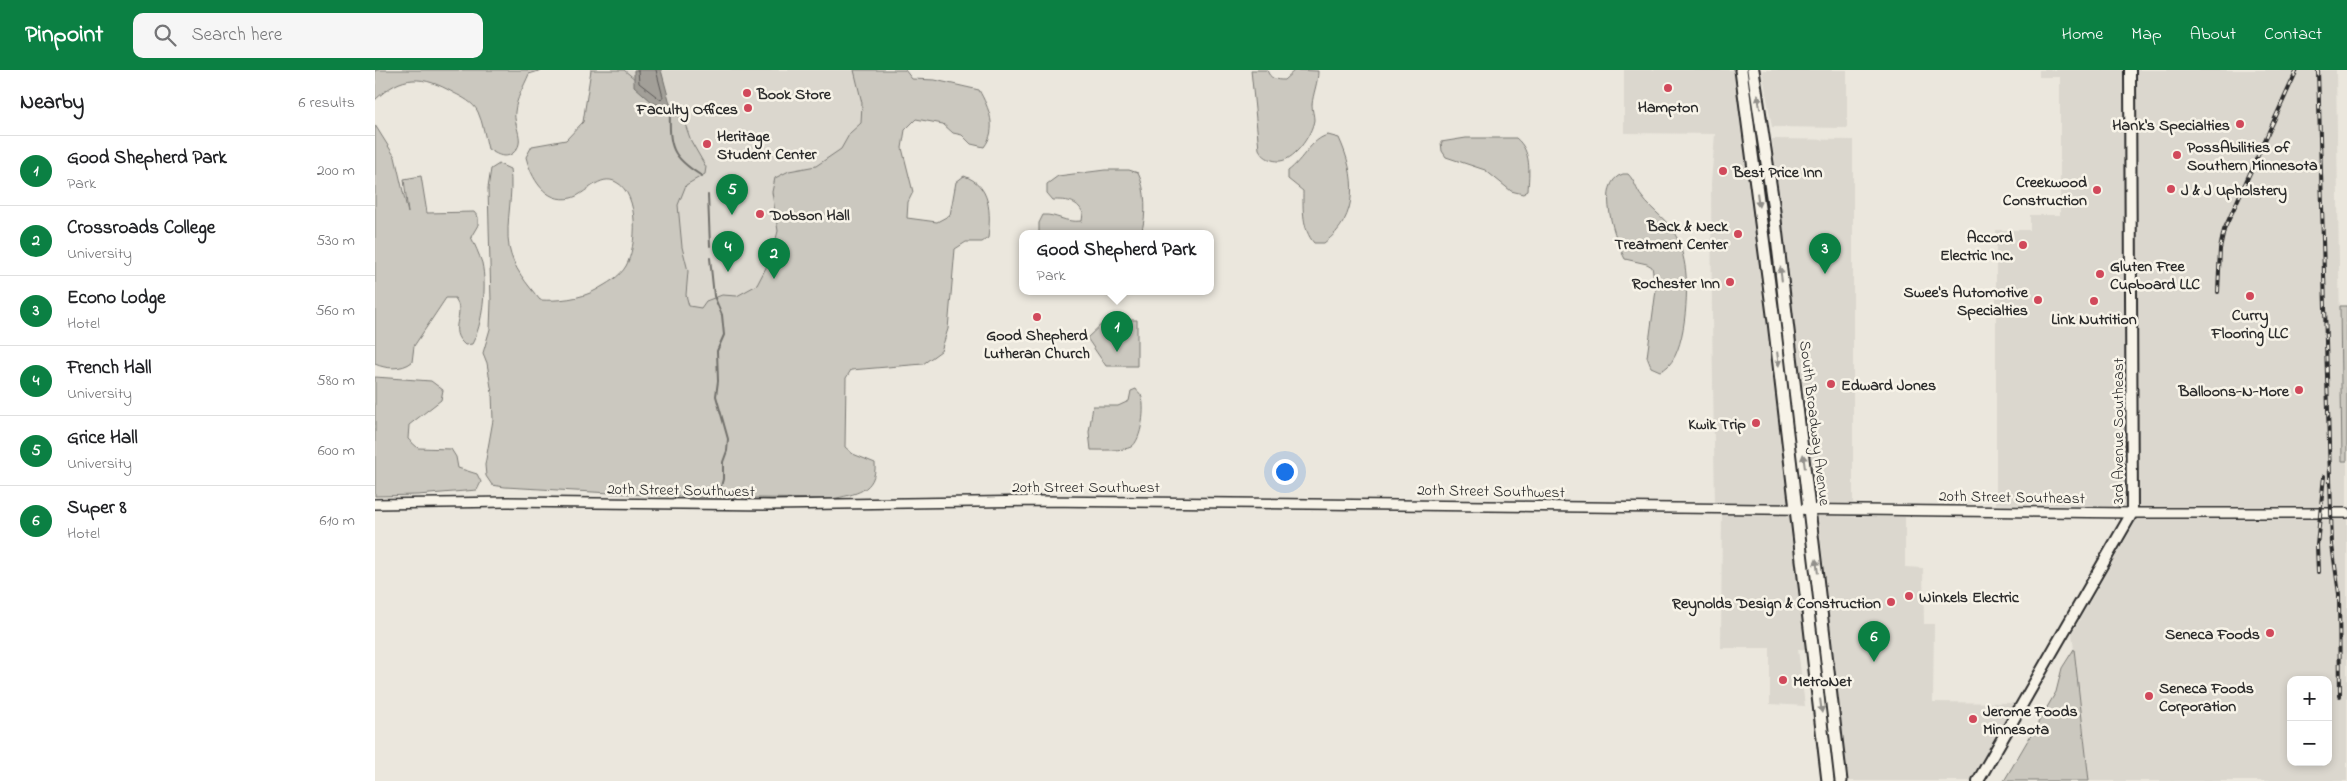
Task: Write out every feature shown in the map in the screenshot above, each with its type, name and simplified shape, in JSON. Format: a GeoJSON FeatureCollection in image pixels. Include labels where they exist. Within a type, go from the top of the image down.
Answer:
{"type":"FeatureCollection","features":[{"type":"Feature","properties":{"kind":"main road","name":"South Broadway Avenue"},"geometry":{"type":"LineString","coordinates":[[1741,70],[1828,781]]}},
{"type":"Feature","properties":{"kind":"main road","name":"South Broadway Avenue"},"geometry":{"type":"LineString","coordinates":[[1753,70],[1764,134],[1841,781]]}},
{"type":"Feature","properties":{"kind":"main road","name":"3rd Avenue Southeast"},"geometry":{"type":"LineString","coordinates":[[1978,781],[2132,513],[2130,70]]}},
{"type":"Feature","properties":{"kind":"street","name":"20th Street Southwest"},"geometry":{"type":"LineString","coordinates":[[375,504],[507,502],[772,504],[1041,500],[1796,509]]}},
{"type":"Feature","properties":{"kind":"street","name":"20th Street Southeast"},"geometry":{"type":"LineString","coordinates":[[1796,509],[2132,513],[2347,513]]}},
{"type":"Feature","properties":{"kind":"shaded area"},"geometry":{"type":"Polygon","coordinates":[[[375,70],[542,70],[529,74],[517,102],[515,117],[519,144],[513,153],[506,156],[488,149],[478,112],[464,98],[432,83],[423,80],[413,80],[394,85],[375,100],[375,70]]]}},
{"type":"Feature","properties":{"kind":"shaded area"},"geometry":{"type":"Polygon","coordinates":[[[591,70],[624,70],[665,104],[684,121],[691,141],[706,167],[705,174],[686,185],[678,205],[682,247],[688,271],[686,295],[689,306],[701,308],[706,301],[722,295],[737,296],[757,285],[771,258],[778,231],[772,192],[775,178],[789,171],[816,166],[841,149],[850,133],[861,123],[862,103],[854,70],[905,70],[912,79],[935,80],[979,90],[991,119],[991,133],[984,147],[971,144],[962,135],[953,133],[943,124],[916,119],[905,130],[902,148],[913,192],[908,202],[907,218],[937,222],[950,215],[956,182],[964,176],[973,180],[984,193],[989,210],[988,238],[982,242],[966,242],[955,249],[948,329],[941,351],[923,364],[851,370],[846,378],[845,447],[853,454],[875,463],[875,473],[872,480],[863,490],[832,499],[681,497],[505,487],[492,485],[486,476],[485,465],[493,420],[492,393],[487,363],[483,353],[490,329],[488,188],[491,169],[499,164],[510,169],[509,247],[517,269],[540,300],[569,299],[590,293],[617,277],[626,266],[630,257],[634,234],[633,209],[624,188],[616,182],[604,180],[571,198],[562,199],[554,197],[541,187],[531,173],[526,157],[532,146],[566,140],[583,122],[591,70]]]}},
{"type":"Feature","properties":{"kind":"shaded area"},"geometry":{"type":"Polygon","coordinates":[[[592,70],[895,70],[842,364],[654,491],[654,166],[592,70]]]}},
{"type":"Feature","properties":{"kind":"shaded area"},"geometry":{"type":"Polygon","coordinates":[[[1251,70],[1267,70],[1270,75],[1278,80],[1284,80],[1295,70],[1318,71],[1312,105],[1314,120],[1310,133],[1301,147],[1289,158],[1277,161],[1269,159],[1259,149],[1251,70]]]}},
{"type":"Feature","properties":{"kind":"shaded area"},"geometry":{"type":"Polygon","coordinates":[[[1624,70],[1734,70],[1749,171],[1806,649],[1798,649],[1805,706],[1770,704],[1770,648],[1721,648],[1722,508],[1715,507],[1712,320],[1711,183],[1715,134],[1624,133],[1624,70]]]}},
{"type":"Feature","properties":{"kind":"shaded area"},"geometry":{"type":"Polygon","coordinates":[[[1762,70],[1847,70],[1847,128],[1772,127],[1762,70]]]}},
{"type":"Feature","properties":{"kind":"shaded area"},"geometry":{"type":"Polygon","coordinates":[[[2039,70],[2336,70],[2342,460],[2347,461],[2347,781],[2089,781],[2072,633],[2135,523],[2139,507],[1996,504],[1996,230],[2030,230],[2030,215],[2060,215],[2060,77],[2039,77],[2039,70]]]}},
{"type":"Feature","properties":{"kind":"shaded area"},"geometry":{"type":"Polygon","coordinates":[[[375,125],[395,157],[408,213],[404,179],[421,176],[427,213],[474,212],[478,217],[478,225],[471,237],[482,263],[484,283],[481,316],[472,344],[465,345],[460,339],[457,333],[458,305],[455,298],[446,298],[414,346],[412,362],[408,365],[389,368],[375,364],[375,125]]]}},
{"type":"Feature","properties":{"kind":"shaded area"},"geometry":{"type":"Polygon","coordinates":[[[1328,135],[1339,138],[1345,152],[1349,166],[1351,195],[1344,221],[1336,233],[1324,243],[1314,243],[1305,225],[1303,191],[1288,179],[1288,171],[1312,145],[1328,135]]]}},
{"type":"Feature","properties":{"kind":"shaded area"},"geometry":{"type":"Polygon","coordinates":[[[1466,138],[1516,138],[1525,149],[1527,155],[1529,169],[1528,191],[1523,194],[1511,191],[1485,170],[1446,157],[1442,151],[1441,142],[1466,138]]]}},
{"type":"Feature","properties":{"kind":"shaded area"},"geometry":{"type":"Polygon","coordinates":[[[1772,139],[1853,140],[1853,503],[1816,503],[1772,139]]]}},
{"type":"Feature","properties":{"kind":"shaded area"},"geometry":{"type":"Polygon","coordinates":[[[1105,170],[1129,170],[1138,173],[1143,187],[1145,203],[1142,230],[1039,230],[1039,223],[1043,215],[1070,221],[1082,221],[1083,213],[1078,205],[1067,201],[1053,200],[1047,193],[1047,184],[1058,176],[1105,170]]]}},
{"type":"Feature","properties":{"kind":"shaded area"},"geometry":{"type":"Polygon","coordinates":[[[1623,174],[1628,174],[1642,197],[1674,232],[1682,252],[1686,270],[1685,313],[1680,343],[1675,356],[1668,366],[1660,371],[1651,367],[1647,357],[1656,290],[1652,267],[1625,259],[1617,240],[1610,213],[1610,188],[1614,179],[1623,174]]]}},
{"type":"Feature","properties":{"kind":"shaded area"},"geometry":{"type":"Polygon","coordinates":[[[2340,306],[2347,306],[2347,461],[2342,461],[2340,306]]]}},
{"type":"Feature","properties":{"kind":"shaded area"},"geometry":{"type":"Polygon","coordinates":[[[1106,320],[1137,320],[1137,366],[1106,366],[1087,338],[1106,320]]]}},
{"type":"Feature","properties":{"kind":"shaded area"},"geometry":{"type":"Polygon","coordinates":[[[375,377],[431,381],[443,390],[441,400],[409,425],[408,439],[418,448],[451,449],[456,457],[458,468],[477,474],[481,482],[477,490],[418,495],[375,496],[375,377]]]}},
{"type":"Feature","properties":{"kind":"shaded area"},"geometry":{"type":"Polygon","coordinates":[[[1136,389],[1141,395],[1143,414],[1140,431],[1135,443],[1131,447],[1123,449],[1091,450],[1089,432],[1093,406],[1118,406],[1129,401],[1131,391],[1136,389]]]}},
{"type":"Feature","properties":{"kind":"shaded area"},"geometry":{"type":"Polygon","coordinates":[[[1818,516],[1905,517],[1905,567],[1923,568],[1924,624],[1934,624],[1933,702],[2016,703],[1970,781],[1848,781],[1818,516]]]}},
{"type":"Feature","properties":{"kind":"shaded area"},"geometry":{"type":"Polygon","coordinates":[[[2074,649],[2089,781],[2004,781],[2056,692],[2062,668],[2074,649]]]}},
{"type":"Feature","properties":{"kind":"water"},"geometry":{"type":"Polygon","coordinates":[[[634,70],[661,70],[672,111],[652,102],[634,86],[634,70]]]}},
{"type":"Feature","properties":{"kind":"waterway"},"geometry":{"type":"LineString","coordinates":[[670,111],[670,134],[674,150],[684,163],[702,176]]}},
{"type":"Feature","properties":{"kind":"waterway"},"geometry":{"type":"LineString","coordinates":[[708,195],[710,246]]}},
{"type":"Feature","properties":{"kind":"waterway"},"geometry":{"type":"LineString","coordinates":[[710,258],[714,296],[722,315],[724,335],[717,351],[718,381],[716,396],[728,439],[727,451],[723,462],[723,479],[719,494]]}},
{"type":"Feature","properties":{"kind":"railway"},"geometry":{"type":"LineString","coordinates":[[2218,292],[2220,249],[2224,230],[2297,70]]}},
{"type":"Feature","properties":{"kind":"railway"},"geometry":{"type":"LineString","coordinates":[[2318,70],[2332,545],[2339,594],[2340,696]]}},
{"type":"Feature","properties":{"kind":"railway"},"geometry":{"type":"LineString","coordinates":[[2318,572],[2317,545],[2324,476]]}},
{"type":"Feature","properties":{"kind":"place","name":"Hampton"},"geometry":{"type":"Point","coordinates":[1668,88]}},
{"type":"Feature","properties":{"kind":"place","name":"Book Store"},"geometry":{"type":"Point","coordinates":[747,93]}},
{"type":"Feature","properties":{"kind":"place","name":"Faculty Offices"},"geometry":{"type":"Point","coordinates":[748,108]}},
{"type":"Feature","properties":{"kind":"place","name":"Hank's Specialties"},"geometry":{"type":"Point","coordinates":[2240,124]}},
{"type":"Feature","properties":{"kind":"place","name":"Heritage Student Center"},"geometry":{"type":"Point","coordinates":[707,144]}},
{"type":"Feature","properties":{"kind":"place","name":"PossAbilities of Southern Minnesota"},"geometry":{"type":"Point","coordinates":[2177,155]}},
{"type":"Feature","properties":{"kind":"place","name":"Best Price Inn"},"geometry":{"type":"Point","coordinates":[1723,171]}},
{"type":"Feature","properties":{"kind":"place","name":"J & J Upholstery"},"geometry":{"type":"Point","coordinates":[2171,189]}},
{"type":"Feature","properties":{"kind":"place","name":"Creekwood Construction"},"geometry":{"type":"Point","coordinates":[2097,190]}},
{"type":"Feature","properties":{"kind":"place","name":"Dobson Hall"},"geometry":{"type":"Point","coordinates":[760,214]}},
{"type":"Feature","properties":{"kind":"place","name":"Grice Hall"},"geometry":{"type":"Point","coordinates":[732,215]}},
{"type":"Feature","properties":{"kind":"place","name":"Back & Neck Treatment Center"},"geometry":{"type":"Point","coordinates":[1738,234]}},
{"type":"Feature","properties":{"kind":"place","name":"Accord Electric Inc."},"geometry":{"type":"Point","coordinates":[2023,245]}},
{"type":"Feature","properties":{"kind":"place","name":"French Hall"},"geometry":{"type":"Point","coordinates":[728,272]}},
{"type":"Feature","properties":{"kind":"place","name":"Econo Lodge"},"geometry":{"type":"Point","coordinates":[1825,274]}},
{"type":"Feature","properties":{"kind":"place","name":"Gluten Free Cupboard LLC"},"geometry":{"type":"Point","coordinates":[2100,274]}},
{"type":"Feature","properties":{"kind":"place","name":"Crossroads College"},"geometry":{"type":"Point","coordinates":[774,279]}},
{"type":"Feature","properties":{"kind":"place","name":"Rochester Inn"},"geometry":{"type":"Point","coordinates":[1730,282]}},
{"type":"Feature","properties":{"kind":"place","name":"Curry Flooring LLC"},"geometry":{"type":"Point","coordinates":[2250,296]}},
{"type":"Feature","properties":{"kind":"place","name":"Swee's Automotive Specialties"},"geometry":{"type":"Point","coordinates":[2038,300]}},
{"type":"Feature","properties":{"kind":"place","name":"Link Nutrition"},"geometry":{"type":"Point","coordinates":[2094,301]}},
{"type":"Feature","properties":{"kind":"place","name":"Good Shepherd Lutheran Church"},"geometry":{"type":"Point","coordinates":[1037,317]}},
{"type":"Feature","properties":{"kind":"place","name":"Good Shepherd Park"},"geometry":{"type":"Point","coordinates":[1117,352]}},
{"type":"Feature","properties":{"kind":"place","name":"Edward Jones"},"geometry":{"type":"Point","coordinates":[1831,384]}},
{"type":"Feature","properties":{"kind":"place","name":"Balloons-N-More"},"geometry":{"type":"Point","coordinates":[2299,390]}},
{"type":"Feature","properties":{"kind":"place","name":"Kwik Trip"},"geometry":{"type":"Point","coordinates":[1756,423]}},
{"type":"Feature","properties":{"kind":"place","name":"Winkels Electric"},"geometry":{"type":"Point","coordinates":[1909,596]}},
{"type":"Feature","properties":{"kind":"place","name":"Reynolds Design & Construction"},"geometry":{"type":"Point","coordinates":[1891,602]}},
{"type":"Feature","properties":{"kind":"place","name":"Seneca Foods"},"geometry":{"type":"Point","coordinates":[2270,633]}},
{"type":"Feature","properties":{"kind":"place","name":"Super 8"},"geometry":{"type":"Point","coordinates":[1874,662]}},
{"type":"Feature","properties":{"kind":"place","name":"MetroNet"},"geometry":{"type":"Point","coordinates":[1783,680]}},
{"type":"Feature","properties":{"kind":"place","name":"Seneca Foods Corporation"},"geometry":{"type":"Point","coordinates":[2149,696]}},
{"type":"Feature","properties":{"kind":"place","name":"Jerome Foods Minnesota"},"geometry":{"type":"Point","coordinates":[1973,719]}}]}
